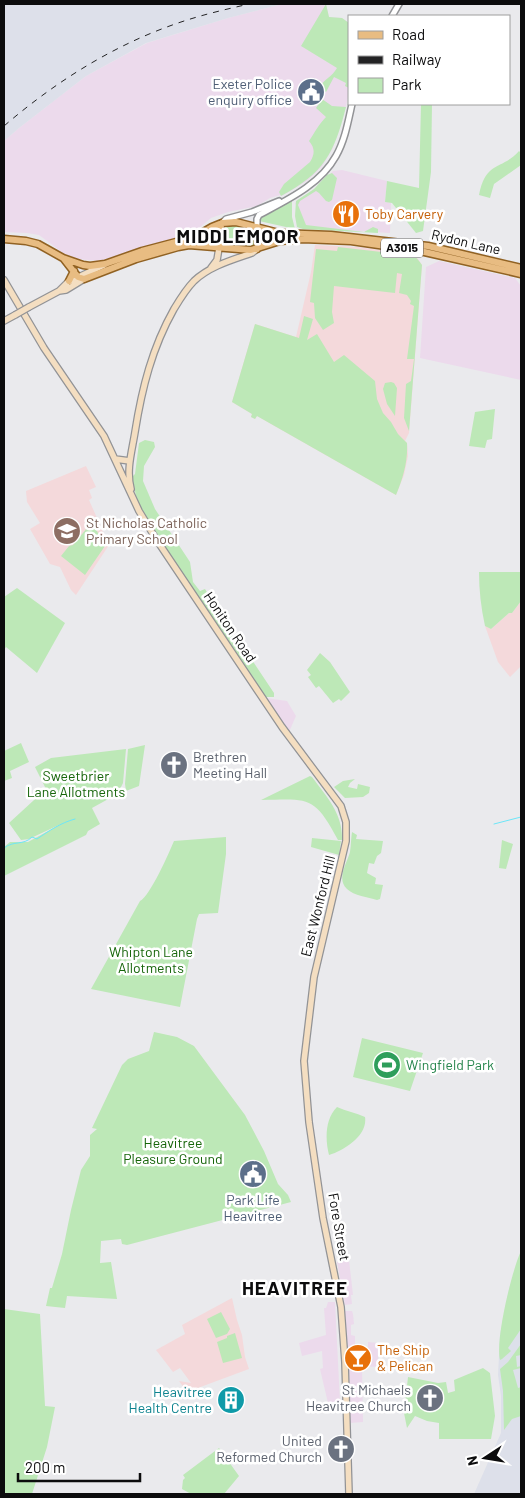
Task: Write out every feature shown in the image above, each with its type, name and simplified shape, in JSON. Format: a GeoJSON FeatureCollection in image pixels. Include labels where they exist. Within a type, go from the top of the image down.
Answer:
{"type":"FeatureCollection","features":[{"type":"Feature","properties":{"kind":"main road","name":"Rydon Lane"},"geometry":{"type":"LineString","coordinates":[[222,223],[236,222],[279,233],[331,235],[412,244],[521,268]]}},
{"type":"Feature","properties":{"kind":"main road"},"geometry":{"type":"LineString","coordinates":[[212,268],[217,260],[219,231],[222,223]]}},
{"type":"Feature","properties":{"kind":"main road"},"geometry":{"type":"LineString","coordinates":[[4,322],[59,290],[63,285],[105,264],[142,251],[195,237],[212,226],[222,223]]}},
{"type":"Feature","properties":{"kind":"main road"},"geometry":{"type":"LineString","coordinates":[[257,227],[257,249]]}},
{"type":"Feature","properties":{"kind":"main road","name":"Rydon Lane"},"geometry":{"type":"LineString","coordinates":[[79,276],[189,245],[251,250],[293,239],[352,241],[420,251],[521,274]]}},
{"type":"Feature","properties":{"kind":"main road"},"geometry":{"type":"LineString","coordinates":[[5,240],[26,241],[38,244],[63,258],[83,265],[105,264]]}},
{"type":"Feature","properties":{"kind":"main road","name":"Honiton Road"},"geometry":{"type":"LineString","coordinates":[[133,498],[130,482],[130,461],[140,396],[158,342],[172,313],[187,288],[202,273],[252,253],[257,249]]}},
{"type":"Feature","properties":{"kind":"main road"},"geometry":{"type":"LineString","coordinates":[[63,258],[79,276]]}},
{"type":"Feature","properties":{"kind":"main road"},"geometry":{"type":"LineString","coordinates":[[59,290],[66,290],[79,276]]}},
{"type":"Feature","properties":{"kind":"main road","name":"Honiton Road"},"geometry":{"type":"LineString","coordinates":[[4,280],[44,348],[104,436],[143,519],[282,727],[311,766]]}},
{"type":"Feature","properties":{"kind":"main road"},"geometry":{"type":"LineString","coordinates":[[115,458],[130,461]]}},
{"type":"Feature","properties":{"kind":"main road","name":"East Wonford Hill"},"geometry":{"type":"LineString","coordinates":[[311,766],[341,806],[347,831],[344,852],[314,977],[304,1061],[310,1122],[318,1174]]}},
{"type":"Feature","properties":{"kind":"main road","name":"Fore Street"},"geometry":{"type":"LineString","coordinates":[[318,1174],[326,1237],[341,1307],[350,1494]]}},
{"type":"Feature","properties":{"kind":"street"},"geometry":{"type":"LineString","coordinates":[[393,15],[399,4]]}},
{"type":"Feature","properties":{"kind":"street"},"geometry":{"type":"LineString","coordinates":[[257,227],[259,215],[310,185],[321,175],[336,156],[345,134],[352,105]]}},
{"type":"Feature","properties":{"kind":"street"},"geometry":{"type":"LineString","coordinates":[[222,223],[226,219],[252,212],[289,198]]}},
{"type":"Feature","properties":{"kind":"shaded area"},"geometry":{"type":"Polygon","coordinates":[[[4,4],[282,4],[146,43],[86,76],[4,141],[4,4]]]}},
{"type":"Feature","properties":{"kind":"shaded area"},"geometry":{"type":"Polygon","coordinates":[[[282,4],[326,4],[329,17],[342,18],[348,22],[348,97],[333,148],[321,168],[307,181],[282,196],[270,198],[257,206],[228,212],[211,218],[193,233],[100,261],[77,259],[63,253],[39,235],[4,232],[4,141],[86,76],[147,43],[228,18],[282,4]]]}},
{"type":"Feature","properties":{"kind":"shaded area"},"geometry":{"type":"Polygon","coordinates":[[[342,170],[387,181],[385,201],[391,203],[390,233],[307,228],[295,203],[313,191],[333,171],[342,170]]]}},
{"type":"Feature","properties":{"kind":"shaded area"},"geometry":{"type":"Polygon","coordinates":[[[315,245],[358,247],[412,254],[416,256],[422,265],[409,433],[405,441],[407,443],[408,456],[404,475],[396,495],[257,416],[255,419],[251,417],[252,414],[232,402],[255,324],[296,337],[311,272],[315,245]]]}},
{"type":"Feature","properties":{"kind":"shaded area"},"geometry":{"type":"Polygon","coordinates":[[[439,261],[515,278],[521,286],[521,380],[420,358],[426,267],[439,261]]]}},
{"type":"Feature","properties":{"kind":"shaded area","name":"St Nicholas Catholic Primary School"},"geometry":{"type":"Polygon","coordinates":[[[86,466],[96,487],[89,490],[92,498],[89,500],[109,545],[76,595],[71,590],[60,567],[50,564],[30,529],[40,523],[27,502],[26,491],[86,466]]]}},
{"type":"Feature","properties":{"kind":"shaded area"},"geometry":{"type":"Polygon","coordinates":[[[521,601],[521,666],[510,677],[498,662],[485,626],[491,629],[509,613],[512,613],[521,601]]]}},
{"type":"Feature","properties":{"kind":"shaded area"},"geometry":{"type":"Polygon","coordinates":[[[266,698],[287,701],[296,716],[289,732],[266,698]]]}},
{"type":"Feature","properties":{"kind":"shaded area"},"geometry":{"type":"Polygon","coordinates":[[[521,1251],[521,1494],[474,1494],[501,1433],[501,1396],[498,1375],[500,1335],[509,1289],[521,1251]]]}},
{"type":"Feature","properties":{"kind":"shaded area"},"geometry":{"type":"Polygon","coordinates":[[[349,1260],[353,1295],[351,1295],[352,1304],[345,1305],[337,1262],[349,1260]]]}},
{"type":"Feature","properties":{"kind":"shaded area"},"geometry":{"type":"Polygon","coordinates":[[[232,1298],[249,1369],[187,1392],[179,1381],[191,1383],[180,1368],[173,1372],[156,1350],[185,1334],[182,1325],[232,1298]]]}},
{"type":"Feature","properties":{"kind":"shaded area"},"geometry":{"type":"Polygon","coordinates":[[[328,1302],[335,1302],[340,1402],[328,1403],[320,1369],[323,1368],[322,1351],[302,1356],[299,1343],[326,1335],[324,1308],[326,1308],[328,1302]]]}},
{"type":"Feature","properties":{"kind":"shaded area"},"geometry":{"type":"Polygon","coordinates":[[[345,1311],[352,1311],[353,1314],[354,1324],[351,1325],[351,1335],[355,1336],[355,1350],[363,1352],[363,1349],[368,1349],[368,1342],[378,1343],[378,1367],[362,1366],[363,1422],[350,1423],[345,1311]]]}},
{"type":"Feature","properties":{"kind":"green space"},"geometry":{"type":"Polygon","coordinates":[[[326,4],[329,17],[342,18],[348,22],[348,88],[345,86],[346,83],[334,77],[326,92],[319,88],[337,68],[301,46],[326,4]]]}},
{"type":"Feature","properties":{"kind":"green space"},"geometry":{"type":"Polygon","coordinates":[[[322,99],[332,106],[346,107],[337,138],[317,170],[296,188],[281,196],[279,192],[284,184],[312,159],[313,149],[309,141],[326,117],[316,108],[322,99]]]}},
{"type":"Feature","properties":{"kind":"green space"},"geometry":{"type":"Polygon","coordinates":[[[421,105],[432,105],[431,172],[423,231],[416,233],[392,203],[385,202],[387,181],[419,188],[421,105]]]}},
{"type":"Feature","properties":{"kind":"green space"},"geometry":{"type":"Polygon","coordinates":[[[519,151],[521,153],[521,165],[494,184],[490,198],[479,195],[482,184],[490,171],[519,151]]]}},
{"type":"Feature","properties":{"kind":"green space"},"geometry":{"type":"Polygon","coordinates":[[[332,173],[337,178],[332,200],[326,201],[316,191],[300,201],[298,205],[306,225],[364,232],[373,227],[378,229],[378,233],[303,229],[297,227],[295,216],[296,201],[314,189],[327,175],[332,173]]]}},
{"type":"Feature","properties":{"kind":"green space"},"geometry":{"type":"Polygon","coordinates":[[[292,199],[292,217],[295,229],[259,221],[261,216],[292,199]]]}},
{"type":"Feature","properties":{"kind":"green space"},"geometry":{"type":"Polygon","coordinates":[[[236,225],[254,229],[255,244],[240,246],[223,243],[220,234],[224,226],[236,225]]]}},
{"type":"Feature","properties":{"kind":"green space"},"geometry":{"type":"Polygon","coordinates":[[[338,247],[399,254],[400,252],[408,253],[413,255],[422,265],[409,431],[404,418],[406,384],[411,381],[414,359],[407,359],[414,306],[410,304],[411,301],[407,295],[399,293],[402,274],[397,273],[395,293],[334,286],[332,312],[334,323],[323,330],[315,318],[314,303],[310,302],[316,249],[337,251],[338,247]]]}},
{"type":"Feature","properties":{"kind":"green space"},"geometry":{"type":"Polygon","coordinates":[[[304,316],[313,319],[307,340],[317,334],[334,362],[344,355],[375,381],[377,399],[383,413],[407,443],[407,457],[396,495],[257,416],[255,419],[251,417],[252,414],[232,402],[255,324],[299,338],[304,316]]]}},
{"type":"Feature","properties":{"kind":"green space"},"geometry":{"type":"Polygon","coordinates":[[[391,382],[397,388],[395,416],[387,404],[383,389],[385,383],[391,382]]]}},
{"type":"Feature","properties":{"kind":"green space"},"geometry":{"type":"Polygon","coordinates":[[[495,409],[492,439],[487,440],[485,448],[469,446],[475,412],[495,409]]]}},
{"type":"Feature","properties":{"kind":"green space"},"geometry":{"type":"Polygon","coordinates":[[[145,440],[154,442],[155,447],[144,466],[143,481],[155,509],[190,562],[193,582],[200,591],[205,589],[237,643],[242,645],[274,693],[274,697],[266,697],[196,597],[142,510],[136,496],[132,477],[135,474],[139,443],[145,440]]]}},
{"type":"Feature","properties":{"kind":"green space"},"geometry":{"type":"Polygon","coordinates":[[[92,522],[105,546],[85,575],[61,556],[92,522]]]}},
{"type":"Feature","properties":{"kind":"green space"},"geometry":{"type":"Polygon","coordinates":[[[479,572],[521,572],[521,601],[512,613],[509,613],[491,629],[485,626],[480,599],[479,572]]]}},
{"type":"Feature","properties":{"kind":"green space"},"geometry":{"type":"Polygon","coordinates":[[[17,588],[65,623],[37,673],[6,647],[4,650],[4,597],[17,588]]]}},
{"type":"Feature","properties":{"kind":"green space"},"geometry":{"type":"Polygon","coordinates":[[[320,653],[330,662],[350,692],[341,701],[339,699],[333,703],[319,686],[316,688],[308,677],[311,675],[307,670],[320,653]]]}},
{"type":"Feature","properties":{"kind":"green space"},"geometry":{"type":"Polygon","coordinates":[[[21,743],[29,762],[10,771],[12,778],[4,781],[4,751],[21,743]]]}},
{"type":"Feature","properties":{"kind":"green space","name":"Sweetbrier Lane Allotments"},"geometry":{"type":"Polygon","coordinates":[[[145,745],[139,786],[126,791],[128,749],[145,745]]]}},
{"type":"Feature","properties":{"kind":"green space","name":"Sweetbrier Lane Allotments"},"geometry":{"type":"Polygon","coordinates":[[[126,749],[121,792],[92,808],[100,824],[88,831],[86,835],[4,876],[4,847],[10,842],[28,842],[61,824],[29,839],[21,840],[9,823],[46,789],[35,767],[51,758],[126,749]]]}},
{"type":"Feature","properties":{"kind":"green space"},"geometry":{"type":"Polygon","coordinates":[[[310,776],[337,814],[342,831],[342,840],[338,840],[330,825],[316,807],[308,803],[300,800],[261,800],[310,776]]]}},
{"type":"Feature","properties":{"kind":"green space"},"geometry":{"type":"Polygon","coordinates":[[[355,779],[348,787],[357,789],[358,784],[370,787],[369,793],[363,797],[345,798],[334,787],[343,781],[355,779]]]}},
{"type":"Feature","properties":{"kind":"green space"},"geometry":{"type":"Polygon","coordinates":[[[352,832],[357,835],[356,839],[383,841],[381,853],[377,856],[374,864],[369,863],[367,873],[376,878],[375,884],[383,885],[380,899],[357,895],[347,889],[342,881],[350,852],[352,832]]]}},
{"type":"Feature","properties":{"kind":"green space","name":"Whipton Lane Allotments"},"geometry":{"type":"Polygon","coordinates":[[[226,837],[226,854],[218,913],[199,914],[180,1007],[91,989],[140,901],[154,883],[174,841],[226,837]]]}},
{"type":"Feature","properties":{"kind":"green space"},"geometry":{"type":"Polygon","coordinates":[[[312,838],[341,841],[339,855],[311,847],[312,838]]]}},
{"type":"Feature","properties":{"kind":"green space"},"geometry":{"type":"Polygon","coordinates":[[[502,840],[513,844],[506,869],[499,868],[502,840]]]}},
{"type":"Feature","properties":{"kind":"green space","name":"Heavitree Pleasure Ground"},"geometry":{"type":"Polygon","coordinates":[[[154,1032],[177,1037],[194,1046],[245,1115],[264,1151],[278,1184],[288,1195],[291,1202],[127,1245],[122,1244],[121,1239],[101,1241],[100,1263],[111,1262],[117,1299],[67,1296],[65,1308],[46,1306],[62,1254],[81,1170],[90,1156],[90,1135],[97,1129],[92,1128],[122,1065],[128,1059],[149,1051],[154,1032]]]}},
{"type":"Feature","properties":{"kind":"green space","name":"Wingfield Park"},"geometry":{"type":"Polygon","coordinates":[[[362,1038],[423,1053],[410,1091],[353,1077],[362,1038]]]}},
{"type":"Feature","properties":{"kind":"green space"},"geometry":{"type":"Polygon","coordinates":[[[337,1107],[365,1117],[365,1124],[363,1130],[354,1141],[329,1155],[327,1142],[328,1123],[337,1107]]]}},
{"type":"Feature","properties":{"kind":"green space"},"geometry":{"type":"Polygon","coordinates":[[[521,1251],[521,1329],[508,1348],[511,1351],[500,1360],[500,1337],[505,1305],[521,1251]]]}},
{"type":"Feature","properties":{"kind":"green space"},"geometry":{"type":"Polygon","coordinates":[[[4,1309],[40,1314],[45,1406],[55,1407],[47,1447],[32,1494],[4,1494],[4,1309]]]}},
{"type":"Feature","properties":{"kind":"green space"},"geometry":{"type":"Polygon","coordinates":[[[221,1312],[230,1329],[227,1334],[216,1338],[207,1319],[221,1312]]]}},
{"type":"Feature","properties":{"kind":"green space"},"geometry":{"type":"Polygon","coordinates":[[[235,1333],[242,1358],[223,1363],[217,1342],[235,1333]]]}},
{"type":"Feature","properties":{"kind":"green space"},"geometry":{"type":"Polygon","coordinates":[[[521,1344],[521,1355],[516,1356],[517,1367],[521,1366],[521,1368],[513,1370],[518,1388],[521,1387],[521,1416],[512,1419],[504,1430],[503,1391],[500,1369],[508,1362],[521,1344]]]}},
{"type":"Feature","properties":{"kind":"green space"},"geometry":{"type":"Polygon","coordinates":[[[483,1368],[490,1373],[495,1416],[491,1439],[439,1439],[439,1423],[415,1416],[407,1428],[404,1413],[408,1377],[438,1383],[446,1382],[448,1393],[455,1391],[454,1380],[483,1368]]]}},
{"type":"Feature","properties":{"kind":"green space"},"geometry":{"type":"Polygon","coordinates":[[[219,1448],[239,1476],[224,1494],[191,1494],[182,1489],[185,1478],[183,1475],[219,1448]]]}},
{"type":"Feature","properties":{"kind":"waterway"},"geometry":{"type":"LineString","coordinates":[[494,824],[521,817]]}},
{"type":"Feature","properties":{"kind":"waterway"},"geometry":{"type":"LineString","coordinates":[[4,848],[11,844],[29,840],[32,837],[37,839],[50,830],[75,819]]}},
{"type":"Feature","properties":{"kind":"railway"},"geometry":{"type":"LineString","coordinates":[[4,126],[48,91],[119,48],[170,26],[203,15],[249,4]]}},
{"type":"Feature","properties":{"kind":"place","name":"Exeter Police enquiry office"},"geometry":{"type":"Point","coordinates":[311,92]}},
{"type":"Feature","properties":{"kind":"place","name":"Toby Carvery"},"geometry":{"type":"Point","coordinates":[346,214]}},
{"type":"Feature","properties":{"kind":"place","name":"St Nicholas Catholic Primary School"},"geometry":{"type":"Point","coordinates":[67,531]}},
{"type":"Feature","properties":{"kind":"place","name":"Brethren Meeting Hall"},"geometry":{"type":"Point","coordinates":[174,765]}},
{"type":"Feature","properties":{"kind":"place","name":"Wingfield Park"},"geometry":{"type":"Point","coordinates":[387,1065]}},
{"type":"Feature","properties":{"kind":"place","name":"Park Life Heavitree"},"geometry":{"type":"Point","coordinates":[253,1174]}},
{"type":"Feature","properties":{"kind":"place","name":"The Ship & Pelican"},"geometry":{"type":"Point","coordinates":[358,1358]}},
{"type":"Feature","properties":{"kind":"place","name":"St Michaels Heavitree Church"},"geometry":{"type":"Point","coordinates":[430,1398]}},
{"type":"Feature","properties":{"kind":"place","name":"Heavitree Health Centre"},"geometry":{"type":"Point","coordinates":[231,1400]}},
{"type":"Feature","properties":{"kind":"place","name":"United Reformed Church"},"geometry":{"type":"Point","coordinates":[341,1449]}},
{"type":"Feature","properties":{"kind":"district","name":"MIDDLEMOOR"},"geometry":{"type":"Point","coordinates":[238,236]}},
{"type":"Feature","properties":{"kind":"district","name":"HEAVITREE"},"geometry":{"type":"Point","coordinates":[295,1288]}}]}
